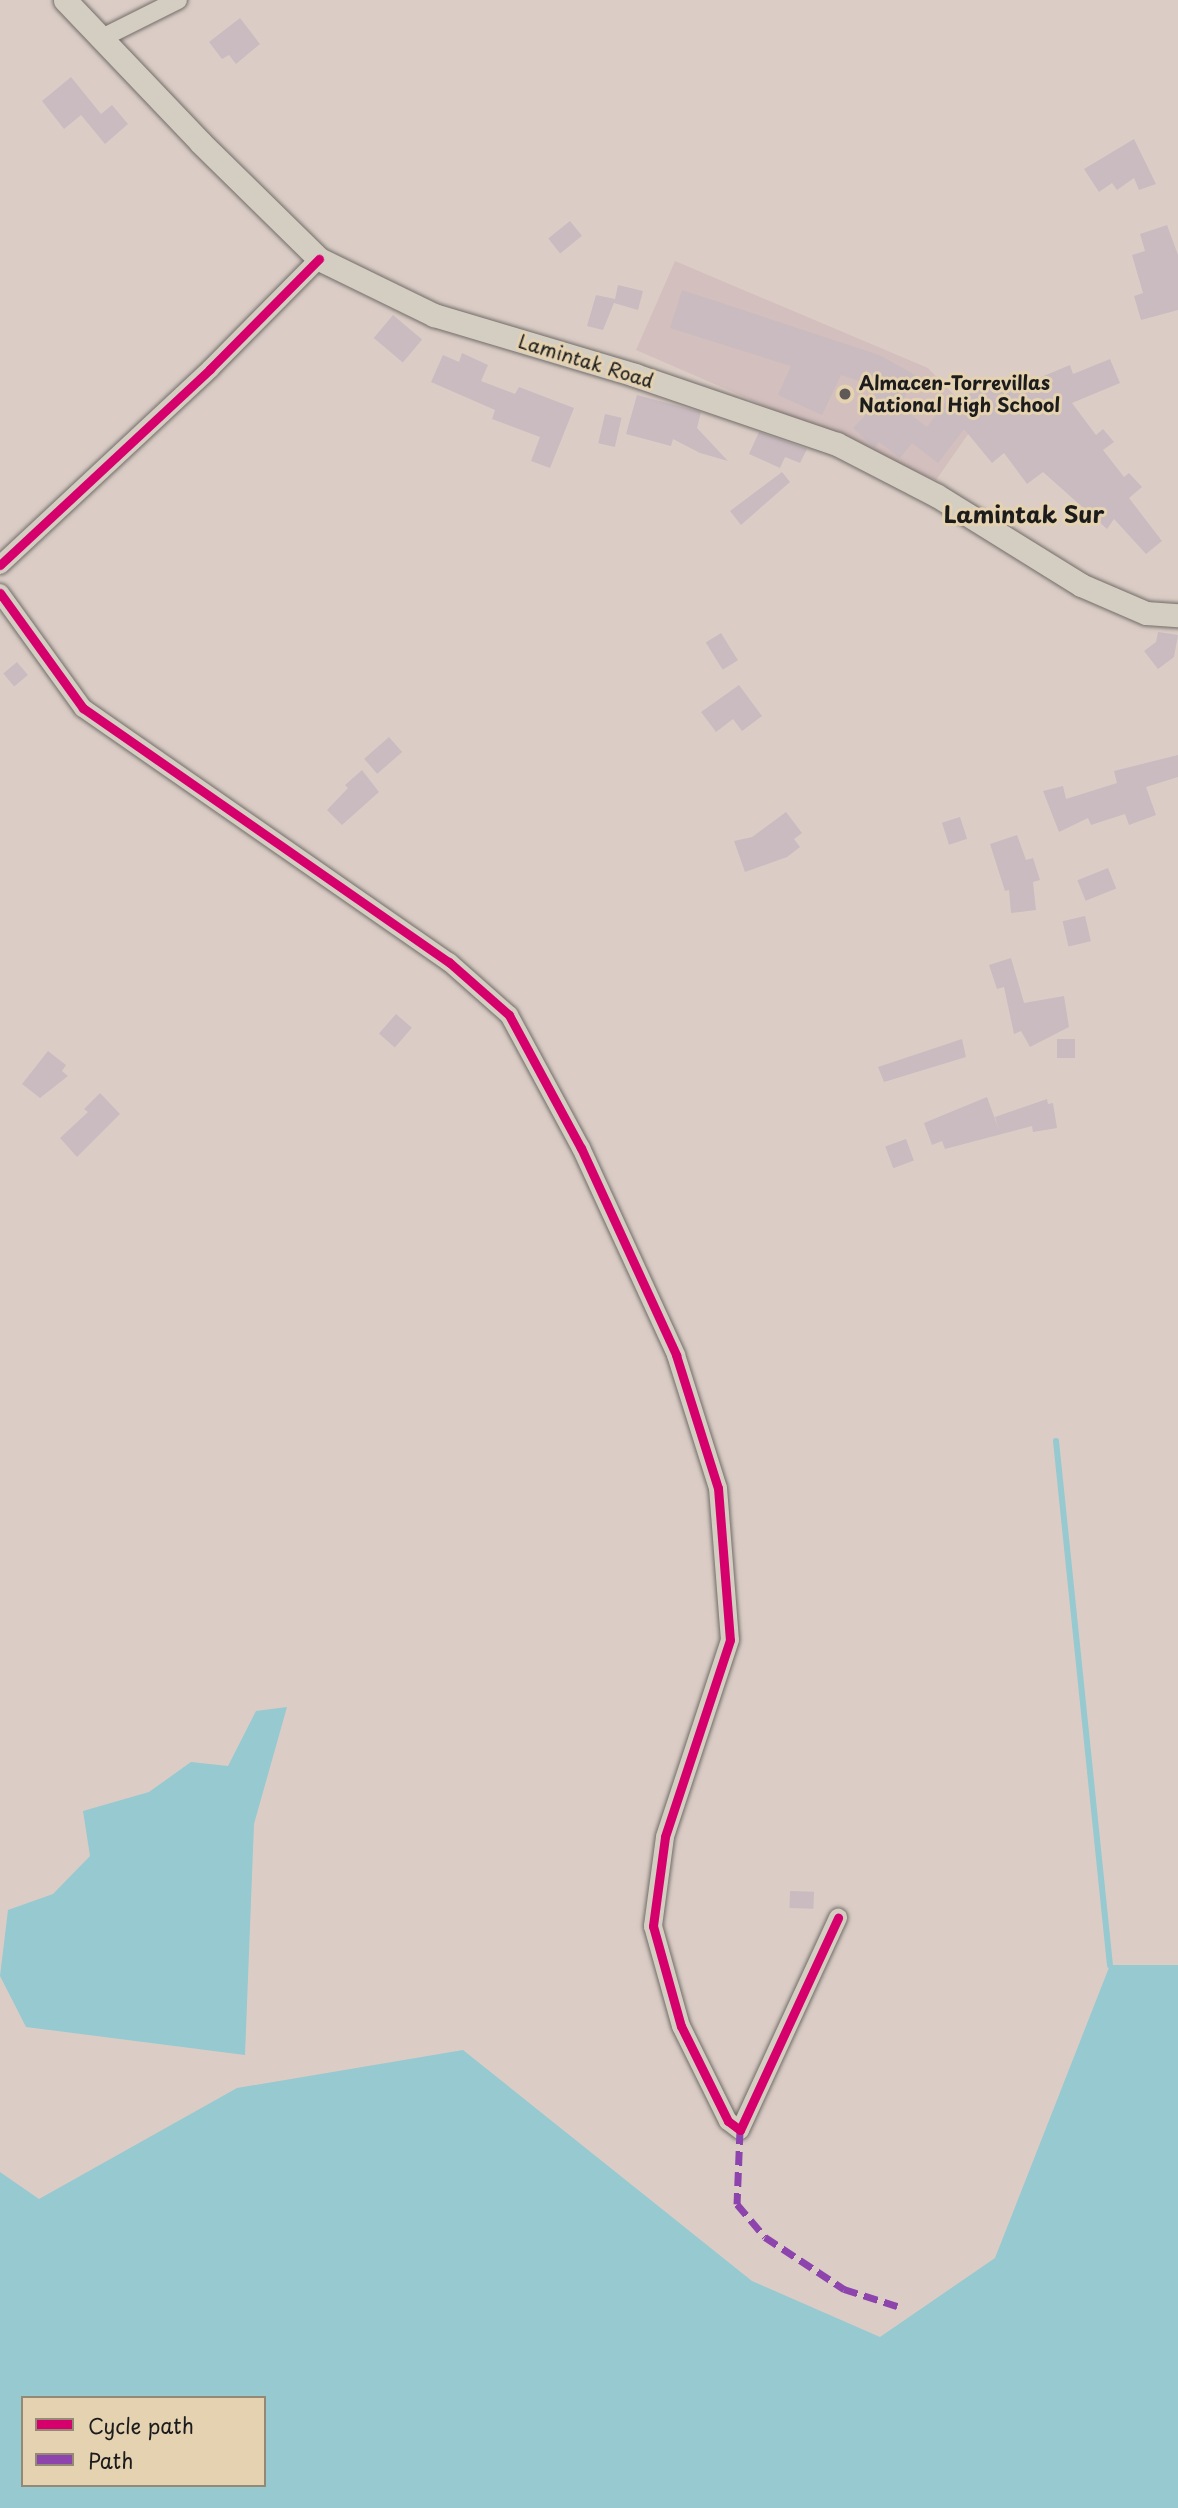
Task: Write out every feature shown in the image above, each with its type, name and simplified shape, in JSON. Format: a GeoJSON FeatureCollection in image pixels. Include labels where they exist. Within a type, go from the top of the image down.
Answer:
{"type":"FeatureCollection","features":[{"type":"Feature","properties":{"kind":"main road","name":"Lamintak Road"},"geometry":{"type":"LineString","coordinates":[[65,0],[200,142],[319,259],[434,315],[635,375],[837,444],[936,495],[1082,585],[1146,613],[1178,615]]}},
{"type":"Feature","properties":{"kind":"street"},"geometry":{"type":"LineString","coordinates":[[102,38],[178,0]]}},
{"type":"Feature","properties":{"kind":"street"},"geometry":{"type":"LineString","coordinates":[[0,565],[210,369],[319,259]]}},
{"type":"Feature","properties":{"kind":"street"},"geometry":{"type":"LineString","coordinates":[[0,593],[83,708],[449,962],[509,1015],[581,1148],[676,1355],[718,1488],[730,1640],[665,1837],[653,1926],[681,2026],[728,2121],[740,2130],[838,1917]]}},
{"type":"Feature","properties":{"kind":"shaded area","name":"Almacen-Torrevillas National High School"},"geometry":{"type":"Polygon","coordinates":[[[675,261],[928,368],[978,420],[936,480],[636,350],[675,261]]]}},
{"type":"Feature","properties":{"kind":"water"},"geometry":{"type":"Polygon","coordinates":[[[287,1707],[254,1824],[245,2055],[26,2027],[0,1976],[8,1910],[53,1894],[90,1856],[83,1811],[149,1792],[191,1762],[228,1766],[256,1711],[287,1707]]]}},
{"type":"Feature","properties":{"kind":"water"},"geometry":{"type":"Polygon","coordinates":[[[1110,1965],[1178,1965],[1178,2508],[0,2508],[0,2172],[39,2199],[237,2088],[463,2050],[752,2281],[880,2337],[995,2258],[1110,1965]]]}},
{"type":"Feature","properties":{"kind":"building"},"geometry":{"type":"Polygon","coordinates":[[[240,18],[260,44],[236,64],[229,55],[222,59],[209,42],[240,18]]]}},
{"type":"Feature","properties":{"kind":"building"},"geometry":{"type":"Polygon","coordinates":[[[71,77],[101,114],[112,105],[128,124],[105,144],[81,115],[64,129],[42,101],[71,77]]]}},
{"type":"Feature","properties":{"kind":"building"},"geometry":{"type":"Polygon","coordinates":[[[1134,139],[1156,184],[1139,190],[1134,178],[1117,190],[1112,183],[1099,192],[1084,169],[1134,139]]]}},
{"type":"Feature","properties":{"kind":"building"},"geometry":{"type":"Polygon","coordinates":[[[570,221],[582,236],[560,253],[548,239],[570,221]]]}},
{"type":"Feature","properties":{"kind":"building"},"geometry":{"type":"Polygon","coordinates":[[[1167,225],[1178,255],[1178,310],[1141,320],[1134,296],[1143,293],[1132,255],[1145,251],[1140,234],[1167,225]]]}},
{"type":"Feature","properties":{"kind":"building"},"geometry":{"type":"Polygon","coordinates":[[[618,285],[643,291],[638,310],[614,303],[603,330],[587,326],[596,295],[615,299],[618,285]]]}},
{"type":"Feature","properties":{"kind":"building"},"geometry":{"type":"Polygon","coordinates":[[[682,290],[879,355],[915,375],[900,407],[927,427],[949,398],[952,401],[1005,379],[1010,390],[1070,365],[1073,374],[1110,359],[1120,383],[1072,403],[1096,435],[1103,429],[1114,442],[1103,450],[1124,477],[1129,473],[1142,487],[1129,498],[1162,541],[1146,554],[1114,519],[1107,529],[1043,472],[1027,484],[1004,453],[992,463],[964,429],[938,463],[912,443],[900,458],[879,442],[875,448],[853,428],[864,417],[878,387],[841,375],[822,415],[778,395],[791,366],[670,328],[682,290]]]}},
{"type":"Feature","properties":{"kind":"building"},"geometry":{"type":"Polygon","coordinates":[[[393,315],[422,339],[403,362],[374,338],[393,315]]]}},
{"type":"Feature","properties":{"kind":"building"},"geometry":{"type":"Polygon","coordinates":[[[462,353],[488,365],[481,381],[515,394],[519,387],[574,408],[550,468],[531,461],[540,437],[492,419],[495,410],[431,382],[443,355],[459,362],[462,353]]]}},
{"type":"Feature","properties":{"kind":"building"},"geometry":{"type":"Polygon","coordinates":[[[637,395],[701,412],[697,428],[728,461],[700,453],[673,439],[671,446],[626,434],[637,395]]]}},
{"type":"Feature","properties":{"kind":"building"},"geometry":{"type":"Polygon","coordinates":[[[605,414],[622,418],[615,447],[598,443],[605,414]]]}},
{"type":"Feature","properties":{"kind":"building"},"geometry":{"type":"Polygon","coordinates":[[[759,432],[807,449],[800,463],[785,457],[780,468],[749,454],[759,432]]]}},
{"type":"Feature","properties":{"kind":"building"},"geometry":{"type":"Polygon","coordinates":[[[782,472],[790,482],[741,525],[730,511],[782,472]]]}},
{"type":"Feature","properties":{"kind":"building"},"geometry":{"type":"Polygon","coordinates":[[[1158,632],[1178,635],[1174,657],[1158,669],[1144,651],[1156,642],[1158,632]]]}},
{"type":"Feature","properties":{"kind":"building"},"geometry":{"type":"Polygon","coordinates":[[[721,633],[738,660],[723,670],[706,643],[721,633]]]}},
{"type":"Feature","properties":{"kind":"building"},"geometry":{"type":"Polygon","coordinates":[[[17,662],[28,675],[14,687],[3,674],[17,662]]]}},
{"type":"Feature","properties":{"kind":"building"},"geometry":{"type":"Polygon","coordinates":[[[739,685],[762,716],[742,731],[733,719],[716,732],[701,712],[739,685]]]}},
{"type":"Feature","properties":{"kind":"building"},"geometry":{"type":"Polygon","coordinates":[[[389,737],[402,752],[377,774],[364,759],[389,737]]]}},
{"type":"Feature","properties":{"kind":"building"},"geometry":{"type":"Polygon","coordinates":[[[1178,755],[1178,777],[1146,787],[1156,815],[1129,825],[1125,814],[1091,825],[1088,818],[1059,832],[1043,791],[1063,786],[1066,799],[1117,783],[1114,771],[1178,755]]]}},
{"type":"Feature","properties":{"kind":"building"},"geometry":{"type":"Polygon","coordinates":[[[362,770],[379,792],[342,825],[327,810],[348,788],[345,785],[362,770]]]}},
{"type":"Feature","properties":{"kind":"building"},"geometry":{"type":"Polygon","coordinates":[[[786,812],[802,833],[794,839],[800,847],[787,857],[745,872],[734,841],[752,837],[786,812]]]}},
{"type":"Feature","properties":{"kind":"building"},"geometry":{"type":"Polygon","coordinates":[[[960,817],[967,839],[949,845],[942,823],[960,817]]]}},
{"type":"Feature","properties":{"kind":"building"},"geometry":{"type":"Polygon","coordinates":[[[1017,835],[1026,860],[1033,858],[1040,880],[1033,882],[1036,910],[1011,913],[1009,890],[1005,891],[990,844],[1017,835]]]}},
{"type":"Feature","properties":{"kind":"building"},"geometry":{"type":"Polygon","coordinates":[[[1108,868],[1116,888],[1086,901],[1077,880],[1108,868]]]}},
{"type":"Feature","properties":{"kind":"building"},"geometry":{"type":"Polygon","coordinates":[[[1085,916],[1091,941],[1068,947],[1063,921],[1085,916]]]}},
{"type":"Feature","properties":{"kind":"building"},"geometry":{"type":"Polygon","coordinates":[[[1011,958],[1024,1003],[1064,996],[1069,1027],[1030,1047],[1021,1031],[1014,1034],[1004,987],[997,989],[989,965],[1011,958]]]}},
{"type":"Feature","properties":{"kind":"building"},"geometry":{"type":"Polygon","coordinates":[[[396,1014],[412,1028],[395,1047],[379,1034],[396,1014]]]}},
{"type":"Feature","properties":{"kind":"building"},"geometry":{"type":"Polygon","coordinates":[[[962,1039],[966,1057],[884,1082],[878,1067],[962,1039]]]}},
{"type":"Feature","properties":{"kind":"building"},"geometry":{"type":"Polygon","coordinates":[[[1057,1039],[1075,1039],[1075,1058],[1057,1058],[1057,1039]]]}},
{"type":"Feature","properties":{"kind":"building"},"geometry":{"type":"Polygon","coordinates":[[[48,1051],[66,1065],[62,1071],[68,1076],[40,1098],[22,1084],[48,1051]]]}},
{"type":"Feature","properties":{"kind":"building"},"geometry":{"type":"Polygon","coordinates":[[[100,1093],[120,1114],[77,1157],[60,1138],[88,1112],[84,1109],[100,1093]]]}},
{"type":"Feature","properties":{"kind":"building"},"geometry":{"type":"Polygon","coordinates":[[[987,1097],[999,1130],[995,1117],[1047,1099],[1048,1104],[1053,1103],[1057,1128],[1033,1132],[1032,1126],[945,1149],[942,1141],[932,1145],[924,1123],[987,1097]]]}},
{"type":"Feature","properties":{"kind":"building"},"geometry":{"type":"Polygon","coordinates":[[[906,1139],[914,1161],[893,1168],[885,1147],[906,1139]]]}},
{"type":"Feature","properties":{"kind":"building"},"geometry":{"type":"Polygon","coordinates":[[[790,1891],[814,1892],[813,1909],[789,1908],[790,1891]]]}},
{"type":"Feature","properties":{"kind":"waterway"},"geometry":{"type":"LineString","coordinates":[[1056,1441],[1110,1965]]}},
{"type":"Feature","properties":{"kind":"marked path"},"geometry":{"type":"LineString","coordinates":[[740,2130],[737,2204],[765,2237],[844,2289],[897,2306]]}},
{"type":"Feature","properties":{"kind":"cycle path"},"geometry":{"type":"LineString","coordinates":[[0,565],[210,369],[319,259]]}},
{"type":"Feature","properties":{"kind":"cycle path"},"geometry":{"type":"LineString","coordinates":[[0,593],[83,708],[449,962],[509,1015],[581,1148],[676,1355],[718,1488],[730,1640],[665,1837],[653,1926],[681,2026],[728,2121],[740,2130],[838,1918]]}},
{"type":"Feature","properties":{"kind":"place","name":"Almacen-Torrevillas National High School"},"geometry":{"type":"Point","coordinates":[845,394]}},
{"type":"Feature","properties":{"kind":"district","name":"Lamintak Sur"},"geometry":{"type":"Point","coordinates":[1024,514]}}]}
